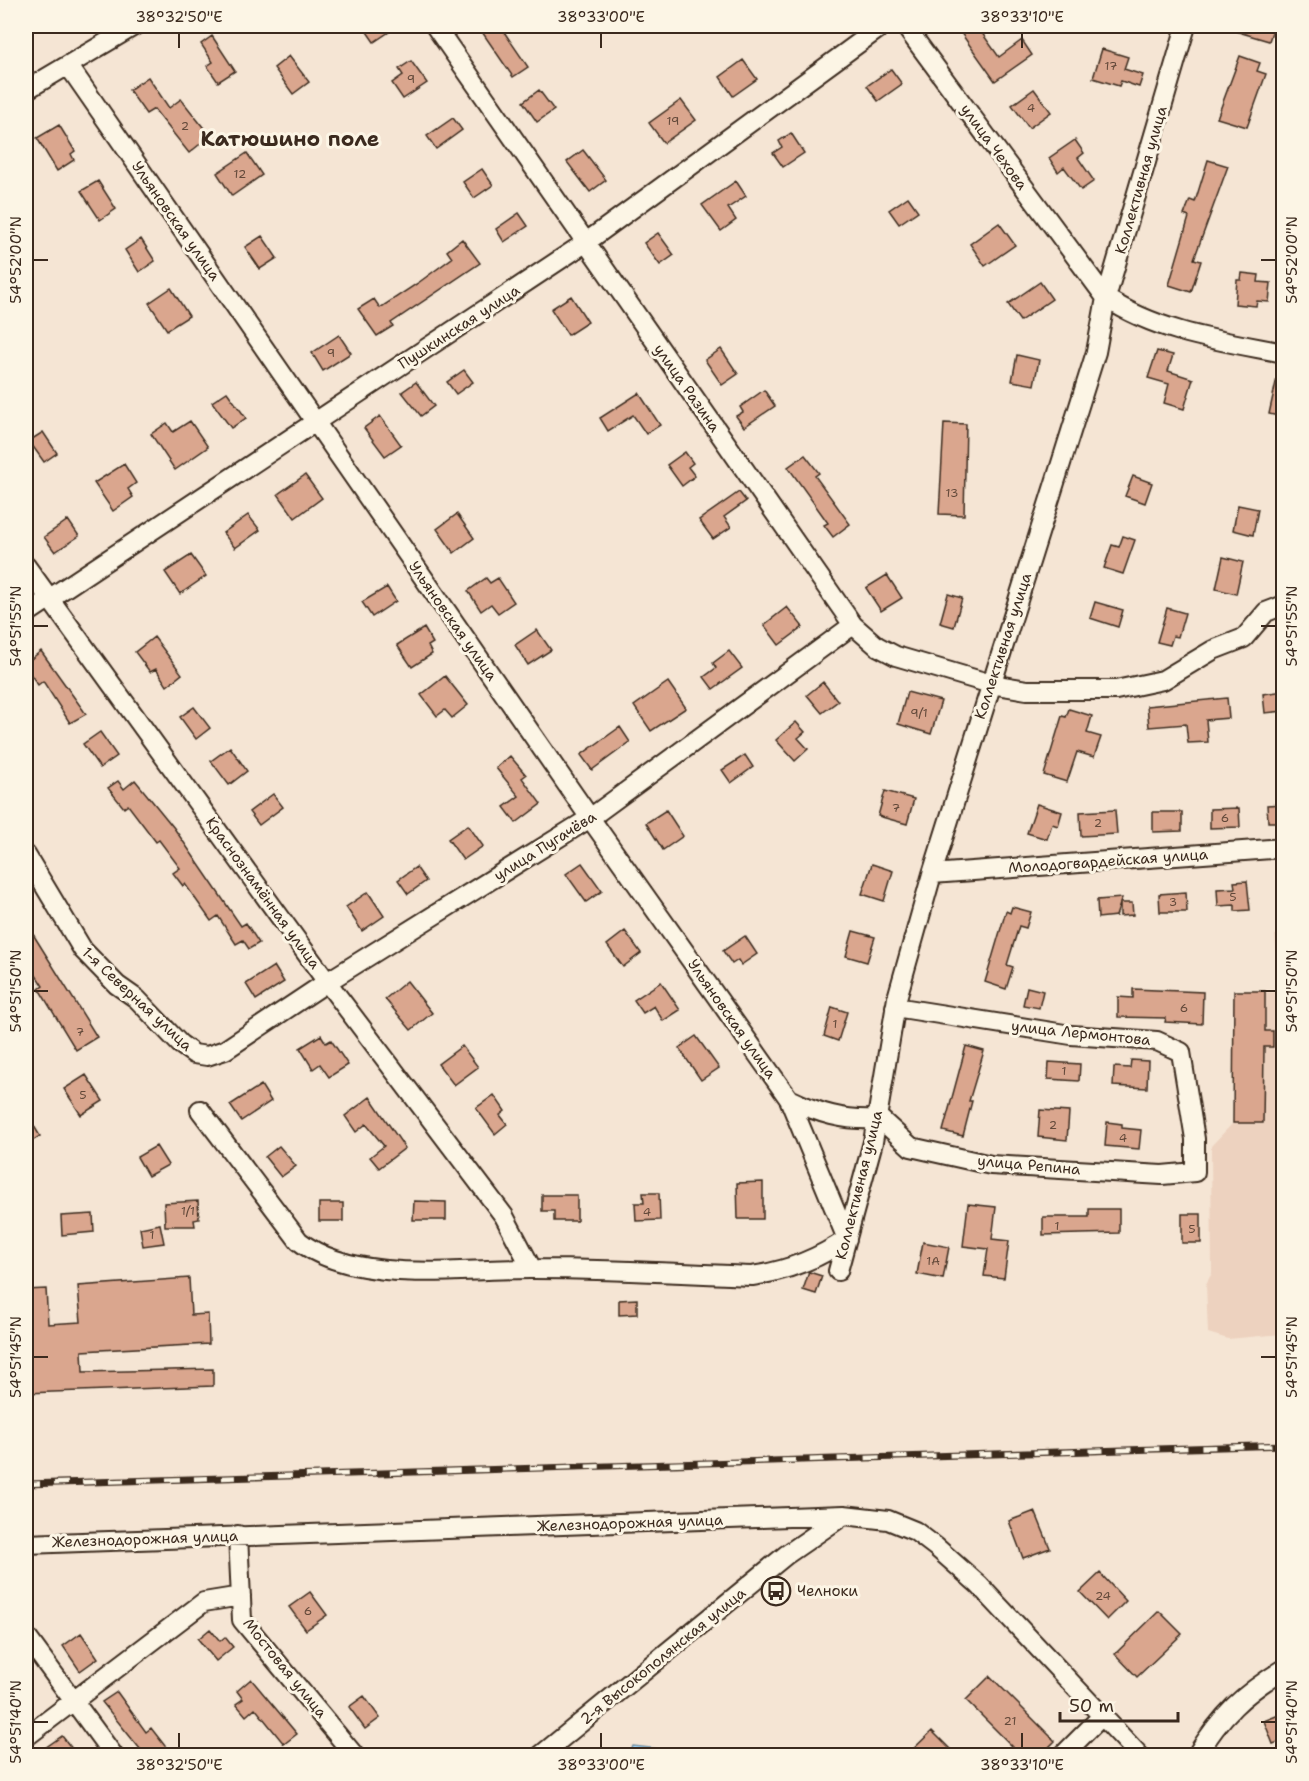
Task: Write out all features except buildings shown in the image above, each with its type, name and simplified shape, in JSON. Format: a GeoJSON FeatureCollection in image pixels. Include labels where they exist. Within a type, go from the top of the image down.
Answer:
{"type":"FeatureCollection","features":[{"type":"Feature","properties":{"kind":"street"},"geometry":{"type":"LineString","coordinates":[[26,90],[134,26]]}},
{"type":"Feature","properties":{"kind":"street","name":"улица Разина"},"geometry":{"type":"LineString","coordinates":[[435,26],[853,625],[877,646],[896,656],[991,684],[1028,690],[1116,690],[1163,680],[1213,650],[1244,639],[1266,612],[1284,604]]}},
{"type":"Feature","properties":{"kind":"street","name":"Пушкинская улица"},"geometry":{"type":"LineString","coordinates":[[26,614],[585,243],[882,26]]}},
{"type":"Feature","properties":{"kind":"street","name":"улица Чехова"},"geometry":{"type":"LineString","coordinates":[[906,26],[1106,298]]}},
{"type":"Feature","properties":{"kind":"street","name":"Коллективная улица"},"geometry":{"type":"LineString","coordinates":[[838,1271],[877,1117],[896,1007],[932,874],[1096,352],[1106,298],[1186,26]]}},
{"type":"Feature","properties":{"kind":"street","name":"Ульяновская улица"},"geometry":{"type":"LineString","coordinates":[[68,65],[590,818],[789,1099],[847,1239]]}},
{"type":"Feature","properties":{"kind":"street"},"geometry":{"type":"LineString","coordinates":[[1106,298],[1131,314],[1176,330],[1284,353]]}},
{"type":"Feature","properties":{"kind":"street","name":"Краснознамённая улица"},"geometry":{"type":"LineString","coordinates":[[26,566],[48,600],[327,982],[504,1216],[532,1269]]}},
{"type":"Feature","properties":{"kind":"street","name":"улица Пугачёва"},"geometry":{"type":"LineString","coordinates":[[225,1050],[327,982],[590,818],[853,625]]}},
{"type":"Feature","properties":{"kind":"street","name":"Молодогвардейская улица"},"geometry":{"type":"LineString","coordinates":[[932,874],[1284,848]]}},
{"type":"Feature","properties":{"kind":"street","name":"1-я Северная улица"},"geometry":{"type":"LineString","coordinates":[[26,855],[82,950],[117,985],[137,999],[180,1044],[194,1053],[207,1056],[225,1050]]}},
{"type":"Feature","properties":{"kind":"street","name":"улица Лермонтова"},"geometry":{"type":"LineString","coordinates":[[896,1007],[1071,1035],[1157,1041],[1181,1052],[1195,1139],[1195,1172]]}},
{"type":"Feature","properties":{"kind":"street"},"geometry":{"type":"LineString","coordinates":[[789,1099],[822,1114],[858,1120],[877,1117]]}},
{"type":"Feature","properties":{"kind":"street"},"geometry":{"type":"LineString","coordinates":[[200,1110],[298,1241],[314,1253],[336,1261],[413,1273],[532,1269],[752,1276],[775,1272],[825,1254],[847,1239]]}},
{"type":"Feature","properties":{"kind":"street","name":"улица Репина"},"geometry":{"type":"LineString","coordinates":[[877,1117],[911,1147],[991,1165],[1162,1174],[1195,1172]]}},
{"type":"Feature","properties":{"kind":"street","name":"Железнодорожная улица"},"geometry":{"type":"LineString","coordinates":[[26,1544],[844,1515],[888,1520],[915,1531],[979,1585],[1101,1717],[1140,1755]]}},
{"type":"Feature","properties":{"kind":"street","name":"2-я Высокополянская улица"},"geometry":{"type":"LineString","coordinates":[[540,1755],[786,1555],[844,1515]]}},
{"type":"Feature","properties":{"kind":"street","name":"Мостовая улица"},"geometry":{"type":"LineString","coordinates":[[238,1535],[242,1620],[355,1755]]}},
{"type":"Feature","properties":{"kind":"street"},"geometry":{"type":"LineString","coordinates":[[26,1737],[204,1602],[242,1596]]}},
{"type":"Feature","properties":{"kind":"street"},"geometry":{"type":"LineString","coordinates":[[26,1636],[114,1755]]}},
{"type":"Feature","properties":{"kind":"street"},"geometry":{"type":"LineString","coordinates":[[1196,1755],[1222,1718],[1245,1694],[1284,1670]]}},
{"type":"Feature","properties":{"kind":"street"},"geometry":{"type":"LineString","coordinates":[[1062,1755],[1101,1717]]}},
{"type":"Feature","properties":{"kind":"shaded area"},"geometry":{"type":"Polygon","coordinates":[[[1283,934],[1283,1334],[1228,1339],[1208,1333],[1206,1284],[1212,1273],[1211,1146],[1233,1123],[1234,991],[1280,992],[1275,935],[1283,934]]]}},
{"type":"Feature","properties":{"kind":"water"},"geometry":{"type":"Polygon","coordinates":[[[633,1746],[659,1749],[671,1755],[629,1755],[633,1746]]]}},
{"type":"Feature","properties":{"kind":"railway"},"geometry":{"type":"LineString","coordinates":[[26,1484],[1284,1445]]}},
{"type":"Feature","properties":{"kind":"place","name":"Челноки"},"geometry":{"type":"Point","coordinates":[776,1591]}},
{"type":"Feature","properties":{"kind":"district","name":"Катюшино поле"},"geometry":{"type":"Point","coordinates":[290,139]}}]}
